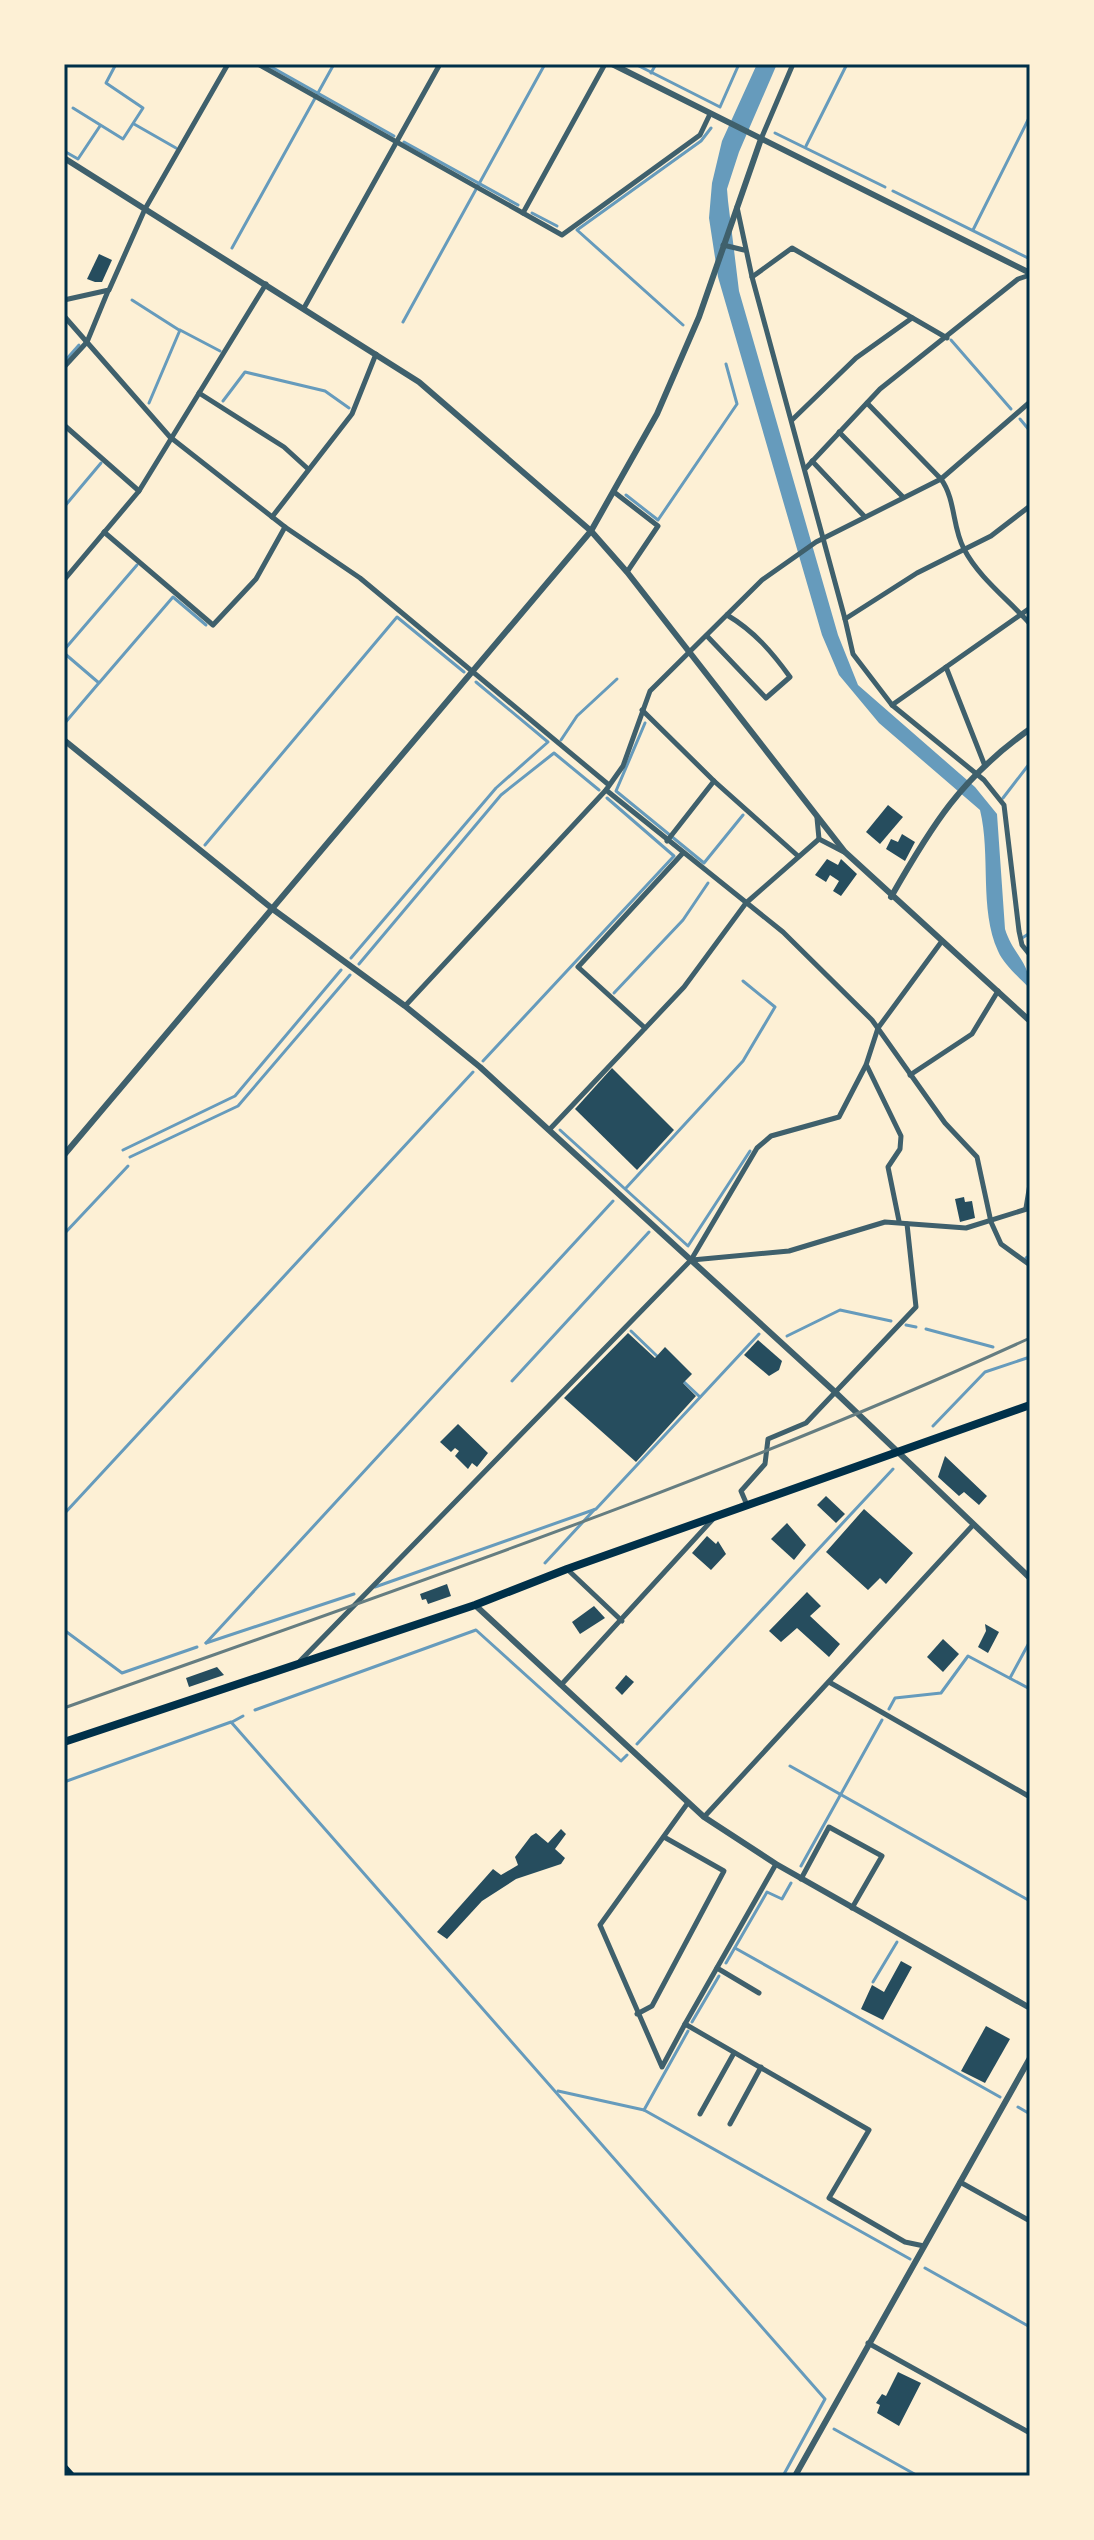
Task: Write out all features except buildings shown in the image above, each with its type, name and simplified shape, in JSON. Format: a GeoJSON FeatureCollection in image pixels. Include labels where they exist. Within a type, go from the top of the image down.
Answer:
{"type":"FeatureCollection","features":[{"type":"Feature","properties":{"kind":"main road"},"geometry":{"type":"LineString","coordinates":[[64,1742],[475,1605],[567,1569],[1030,1405]]}},
{"type":"Feature","properties":{"kind":"main road"},"geometry":{"type":"LineString","coordinates":[[64,2467],[72,2476]]}},
{"type":"Feature","properties":{"kind":"street"},"geometry":{"type":"LineString","coordinates":[[64,367],[87,342],[145,209],[228,64]]}},
{"type":"Feature","properties":{"kind":"street"},"geometry":{"type":"LineString","coordinates":[[258,64],[562,235],[700,135],[710,114]]}},
{"type":"Feature","properties":{"kind":"street"},"geometry":{"type":"LineString","coordinates":[[304,308],[440,64]]}},
{"type":"Feature","properties":{"kind":"street"},"geometry":{"type":"LineString","coordinates":[[523,213],[605,64]]}},
{"type":"Feature","properties":{"kind":"street"},"geometry":{"type":"LineString","coordinates":[[612,64],[1030,274]]}},
{"type":"Feature","properties":{"kind":"street"},"geometry":{"type":"LineString","coordinates":[[65,1153],[274,910],[591,531],[657,414],[699,317],[737,202],[793,64]]}},
{"type":"Feature","properties":{"kind":"street"},"geometry":{"type":"LineString","coordinates":[[64,158],[266,283],[441,399],[591,531],[627,572],[845,852],[1030,1021]]}},
{"type":"Feature","properties":{"kind":"street"},"geometry":{"type":"LineString","coordinates":[[737,202],[744,250],[806,468],[853,654],[892,705],[1004,805],[1019,931],[1022,945],[1030,955]]}},
{"type":"Feature","properties":{"kind":"street"},"geometry":{"type":"LineString","coordinates":[[723,245],[744,250]]}},
{"type":"Feature","properties":{"kind":"street"},"geometry":{"type":"LineString","coordinates":[[752,277],[792,248],[947,338]]}},
{"type":"Feature","properties":{"kind":"street"},"geometry":{"type":"LineString","coordinates":[[806,468],[867,403],[1018,279],[1030,274]]}},
{"type":"Feature","properties":{"kind":"street"},"geometry":{"type":"LineString","coordinates":[[64,580],[139,491],[266,283]]}},
{"type":"Feature","properties":{"kind":"street"},"geometry":{"type":"LineString","coordinates":[[64,300],[109,290]]}},
{"type":"Feature","properties":{"kind":"street"},"geometry":{"type":"LineString","coordinates":[[64,316],[170,437],[285,527],[360,578],[682,854],[815,961],[878,1028],[945,1123],[977,1157],[991,1222],[1001,1244],[1030,1265]]}},
{"type":"Feature","properties":{"kind":"street"},"geometry":{"type":"LineString","coordinates":[[792,420],[856,358],[912,318]]}},
{"type":"Feature","properties":{"kind":"street"},"geometry":{"type":"LineString","coordinates":[[272,517],[307,468],[352,414],[376,354]]}},
{"type":"Feature","properties":{"kind":"street"},"geometry":{"type":"LineString","coordinates":[[199,393],[284,447],[307,468]]}},
{"type":"Feature","properties":{"kind":"street"},"geometry":{"type":"LineString","coordinates":[[405,1006],[608,788],[623,766],[642,710],[659,680],[691,653],[762,580],[816,542],[941,479],[1030,402]]}},
{"type":"Feature","properties":{"kind":"street"},"geometry":{"type":"LineString","coordinates":[[867,403],[941,479],[948,489],[957,533],[965,551],[1030,624]]}},
{"type":"Feature","properties":{"kind":"street"},"geometry":{"type":"LineString","coordinates":[[65,430],[139,491]]}},
{"type":"Feature","properties":{"kind":"street"},"geometry":{"type":"LineString","coordinates":[[839,432],[903,497]]}},
{"type":"Feature","properties":{"kind":"street"},"geometry":{"type":"LineString","coordinates":[[812,461],[865,517]]}},
{"type":"Feature","properties":{"kind":"street"},"geometry":{"type":"LineString","coordinates":[[614,492],[658,526],[627,572]]}},
{"type":"Feature","properties":{"kind":"street"},"geometry":{"type":"LineString","coordinates":[[845,619],[917,573],[965,551],[1030,506]]}},
{"type":"Feature","properties":{"kind":"street"},"geometry":{"type":"LineString","coordinates":[[104,532],[213,625],[256,579],[285,527]]}},
{"type":"Feature","properties":{"kind":"street"},"geometry":{"type":"LineString","coordinates":[[892,705],[1030,608]]}},
{"type":"Feature","properties":{"kind":"street"},"geometry":{"type":"LineString","coordinates":[[707,636],[766,698],[790,677],[769,648],[747,627],[727,615]]}},
{"type":"Feature","properties":{"kind":"street"},"geometry":{"type":"LineString","coordinates":[[946,667],[985,766]]}},
{"type":"Feature","properties":{"kind":"street"},"geometry":{"type":"LineString","coordinates":[[642,710],[714,781],[798,856]]}},
{"type":"Feature","properties":{"kind":"street"},"geometry":{"type":"LineString","coordinates":[[891,897],[936,819],[957,792],[1030,729]]}},
{"type":"Feature","properties":{"kind":"street"},"geometry":{"type":"LineString","coordinates":[[64,740],[274,910],[405,1006],[480,1067],[834,1391],[895,1453],[1030,1578]]}},
{"type":"Feature","properties":{"kind":"street"},"geometry":{"type":"LineString","coordinates":[[667,841],[714,781]]}},
{"type":"Feature","properties":{"kind":"street"},"geometry":{"type":"LineString","coordinates":[[817,817],[819,839]]}},
{"type":"Feature","properties":{"kind":"street"},"geometry":{"type":"LineString","coordinates":[[549,1130],[684,987],[746,903],[819,839]]}},
{"type":"Feature","properties":{"kind":"street"},"geometry":{"type":"LineString","coordinates":[[819,839],[845,852]]}},
{"type":"Feature","properties":{"kind":"street"},"geometry":{"type":"LineString","coordinates":[[645,1028],[578,967],[682,854]]}},
{"type":"Feature","properties":{"kind":"street"},"geometry":{"type":"LineString","coordinates":[[299,1662],[691,1260],[757,1148],[771,1136],[839,1117],[866,1065],[878,1028],[942,941]]}},
{"type":"Feature","properties":{"kind":"street"},"geometry":{"type":"LineString","coordinates":[[910,1075],[972,1034],[998,991]]}},
{"type":"Feature","properties":{"kind":"street"},"geometry":{"type":"LineString","coordinates":[[866,1065],[901,1136],[900,1149],[888,1167],[899,1221]]}},
{"type":"Feature","properties":{"kind":"street"},"geometry":{"type":"LineString","coordinates":[[691,1260],[789,1251],[885,1222],[966,1228],[1028,1208],[1030,1184]]}},
{"type":"Feature","properties":{"kind":"street"},"geometry":{"type":"LineString","coordinates":[[747,1505],[741,1491],[765,1464],[768,1439],[806,1423],[916,1307],[907,1224]]}},
{"type":"Feature","properties":{"kind":"street"},"geometry":{"type":"LineString","coordinates":[[560,1686],[714,1518]]}},
{"type":"Feature","properties":{"kind":"street"},"geometry":{"type":"LineString","coordinates":[[704,1817],[973,1525]]}},
{"type":"Feature","properties":{"kind":"street"},"geometry":{"type":"LineString","coordinates":[[567,1569],[622,1621]]}},
{"type":"Feature","properties":{"kind":"street"},"geometry":{"type":"LineString","coordinates":[[475,1605],[704,1817],[801,1879],[1030,2008]]}},
{"type":"Feature","properties":{"kind":"street"},"geometry":{"type":"LineString","coordinates":[[829,1682],[1030,1797]]}},
{"type":"Feature","properties":{"kind":"street"},"geometry":{"type":"LineString","coordinates":[[687,1804],[600,1925],[662,2067],[776,1864]]}},
{"type":"Feature","properties":{"kind":"street"},"geometry":{"type":"LineString","coordinates":[[801,1879],[829,1827],[882,1856],[852,1908]]}},
{"type":"Feature","properties":{"kind":"street"},"geometry":{"type":"LineString","coordinates":[[637,2014],[652,2006],[724,1871],[664,1837]]}},
{"type":"Feature","properties":{"kind":"street"},"geometry":{"type":"LineString","coordinates":[[717,1968],[759,1993]]}},
{"type":"Feature","properties":{"kind":"street"},"geometry":{"type":"LineString","coordinates":[[685,2024],[869,2130],[829,2198],[905,2242],[924,2246]]}},
{"type":"Feature","properties":{"kind":"street"},"geometry":{"type":"LineString","coordinates":[[700,2114],[734,2053]]}},
{"type":"Feature","properties":{"kind":"street"},"geometry":{"type":"LineString","coordinates":[[795,2476],[1030,2058]]}},
{"type":"Feature","properties":{"kind":"street"},"geometry":{"type":"LineString","coordinates":[[730,2124],[761,2067]]}},
{"type":"Feature","properties":{"kind":"street"},"geometry":{"type":"LineString","coordinates":[[960,2182],[1030,2221]]}},
{"type":"Feature","properties":{"kind":"street"},"geometry":{"type":"LineString","coordinates":[[868,2343],[1030,2433]]}},
{"type":"Feature","properties":{"kind":"water"},"geometry":{"type":"Polygon","coordinates":[[[757,64],[777,64],[739,152],[727,189],[739,291],[838,635],[858,685],[975,787],[997,814],[1005,929],[1027,971],[1030,989],[1004,961],[992,935],[980,810],[879,723],[839,675],[822,635],[718,277],[709,218],[712,183],[722,141],[757,64]]]}},
{"type":"Feature","properties":{"kind":"waterway"},"geometry":{"type":"LineString","coordinates":[[73,108],[123,139],[143,108],[106,83],[116,64]]}},
{"type":"Feature","properties":{"kind":"waterway"},"geometry":{"type":"LineString","coordinates":[[266,64],[394,136]]}},
{"type":"Feature","properties":{"kind":"waterway"},"geometry":{"type":"LineString","coordinates":[[232,248],[334,64]]}},
{"type":"Feature","properties":{"kind":"waterway"},"geometry":{"type":"LineString","coordinates":[[403,322],[545,64]]}},
{"type":"Feature","properties":{"kind":"waterway"},"geometry":{"type":"LineString","coordinates":[[635,64],[720,107],[739,64]]}},
{"type":"Feature","properties":{"kind":"waterway"},"geometry":{"type":"LineString","coordinates":[[651,73],[656,64]]}},
{"type":"Feature","properties":{"kind":"waterway"},"geometry":{"type":"LineString","coordinates":[[806,146],[847,64]]}},
{"type":"Feature","properties":{"kind":"waterway"},"geometry":{"type":"LineString","coordinates":[[973,230],[1030,116]]}},
{"type":"Feature","properties":{"kind":"waterway"},"geometry":{"type":"LineString","coordinates":[[134,124],[176,148]]}},
{"type":"Feature","properties":{"kind":"waterway"},"geometry":{"type":"LineString","coordinates":[[64,151],[78,159],[100,126]]}},
{"type":"Feature","properties":{"kind":"waterway"},"geometry":{"type":"LineString","coordinates":[[683,325],[577,230],[701,141],[711,128]]}},
{"type":"Feature","properties":{"kind":"waterway"},"geometry":{"type":"LineString","coordinates":[[775,133],[885,187]]}},
{"type":"Feature","properties":{"kind":"waterway"},"geometry":{"type":"LineString","coordinates":[[404,142],[518,205]]}},
{"type":"Feature","properties":{"kind":"waterway"},"geometry":{"type":"LineString","coordinates":[[893,191],[1030,259]]}},
{"type":"Feature","properties":{"kind":"waterway"},"geometry":{"type":"LineString","coordinates":[[532,213],[557,226]]}},
{"type":"Feature","properties":{"kind":"waterway"},"geometry":{"type":"LineString","coordinates":[[132,300],[179,330]]}},
{"type":"Feature","properties":{"kind":"waterway"},"geometry":{"type":"LineString","coordinates":[[149,403],[180,330],[220,351]]}},
{"type":"Feature","properties":{"kind":"waterway"},"geometry":{"type":"LineString","coordinates":[[951,340],[1011,409]]}},
{"type":"Feature","properties":{"kind":"waterway"},"geometry":{"type":"LineString","coordinates":[[64,362],[79,345]]}},
{"type":"Feature","properties":{"kind":"waterway"},"geometry":{"type":"LineString","coordinates":[[626,495],[658,520],[737,404],[726,364]]}},
{"type":"Feature","properties":{"kind":"waterway"},"geometry":{"type":"LineString","coordinates":[[223,401],[245,372],[325,391],[349,408]]}},
{"type":"Feature","properties":{"kind":"waterway"},"geometry":{"type":"LineString","coordinates":[[1020,419],[1030,431]]}},
{"type":"Feature","properties":{"kind":"waterway"},"geometry":{"type":"LineString","coordinates":[[64,507],[101,463]]}},
{"type":"Feature","properties":{"kind":"waterway"},"geometry":{"type":"LineString","coordinates":[[64,650],[137,565]]}},
{"type":"Feature","properties":{"kind":"waterway"},"geometry":{"type":"LineString","coordinates":[[64,653],[99,683],[173,597],[206,625]]}},
{"type":"Feature","properties":{"kind":"waterway"},"geometry":{"type":"LineString","coordinates":[[205,845],[397,617],[464,672]]}},
{"type":"Feature","properties":{"kind":"waterway"},"geometry":{"type":"LineString","coordinates":[[561,740],[577,716],[617,679]]}},
{"type":"Feature","properties":{"kind":"waterway"},"geometry":{"type":"LineString","coordinates":[[351,958],[496,788],[548,742],[476,682]]}},
{"type":"Feature","properties":{"kind":"waterway"},"geometry":{"type":"LineString","coordinates":[[64,724],[98,684]]}},
{"type":"Feature","properties":{"kind":"waterway"},"geometry":{"type":"LineString","coordinates":[[645,723],[616,791],[704,863],[743,815]]}},
{"type":"Feature","properties":{"kind":"waterway"},"geometry":{"type":"LineString","coordinates":[[359,964],[501,795],[554,753],[599,790]]}},
{"type":"Feature","properties":{"kind":"waterway"},"geometry":{"type":"LineString","coordinates":[[1003,798],[1030,763]]}},
{"type":"Feature","properties":{"kind":"waterway"},"geometry":{"type":"LineString","coordinates":[[483,1061],[674,856],[607,798]]}},
{"type":"Feature","properties":{"kind":"waterway"},"geometry":{"type":"LineString","coordinates":[[614,993],[683,920],[708,883]]}},
{"type":"Feature","properties":{"kind":"waterway"},"geometry":{"type":"LineString","coordinates":[[1022,938],[1030,933]]}},
{"type":"Feature","properties":{"kind":"waterway"},"geometry":{"type":"LineString","coordinates":[[123,1150],[235,1096],[341,970]]}},
{"type":"Feature","properties":{"kind":"waterway"},"geometry":{"type":"LineString","coordinates":[[130,1157],[238,1106],[350,975]]}},
{"type":"Feature","properties":{"kind":"waterway"},"geometry":{"type":"LineString","coordinates":[[626,1188],[743,1061],[775,1007],[743,981]]}},
{"type":"Feature","properties":{"kind":"waterway"},"geometry":{"type":"LineString","coordinates":[[64,1514],[473,1072]]}},
{"type":"Feature","properties":{"kind":"waterway"},"geometry":{"type":"LineString","coordinates":[[560,1130],[688,1246],[750,1151]]}},
{"type":"Feature","properties":{"kind":"waterway"},"geometry":{"type":"LineString","coordinates":[[64,1234],[128,1166]]}},
{"type":"Feature","properties":{"kind":"waterway"},"geometry":{"type":"LineString","coordinates":[[206,1643],[613,1201]]}},
{"type":"Feature","properties":{"kind":"waterway"},"geometry":{"type":"LineString","coordinates":[[512,1381],[649,1232]]}},
{"type":"Feature","properties":{"kind":"waterway"},"geometry":{"type":"LineString","coordinates":[[1026,1258],[1030,1255]]}},
{"type":"Feature","properties":{"kind":"waterway"},"geometry":{"type":"LineString","coordinates":[[787,1336],[840,1310],[891,1321]]}},
{"type":"Feature","properties":{"kind":"waterway"},"geometry":{"type":"LineString","coordinates":[[906,1325],[916,1327]]}},
{"type":"Feature","properties":{"kind":"waterway"},"geometry":{"type":"LineString","coordinates":[[926,1329],[993,1347]]}},
{"type":"Feature","properties":{"kind":"waterway"},"geometry":{"type":"LineString","coordinates":[[631,1331],[657,1356]]}},
{"type":"Feature","properties":{"kind":"waterway"},"geometry":{"type":"LineString","coordinates":[[375,1587],[596,1509],[759,1334]]}},
{"type":"Feature","properties":{"kind":"waterway"},"geometry":{"type":"LineString","coordinates":[[933,1426],[985,1372],[1030,1357]]}},
{"type":"Feature","properties":{"kind":"waterway"},"geometry":{"type":"LineString","coordinates":[[683,1381],[700,1397]]}},
{"type":"Feature","properties":{"kind":"waterway"},"geometry":{"type":"LineString","coordinates":[[637,1744],[893,1469]]}},
{"type":"Feature","properties":{"kind":"waterway"},"geometry":{"type":"LineString","coordinates":[[545,1563],[594,1510]]}},
{"type":"Feature","properties":{"kind":"waterway"},"geometry":{"type":"LineString","coordinates":[[206,1643],[354,1594]]}},
{"type":"Feature","properties":{"kind":"waterway"},"geometry":{"type":"LineString","coordinates":[[64,1630],[122,1673],[197,1647]]}},
{"type":"Feature","properties":{"kind":"waterway"},"geometry":{"type":"LineString","coordinates":[[255,1710],[476,1630],[621,1761],[627,1755]]}},
{"type":"Feature","properties":{"kind":"waterway"},"geometry":{"type":"LineString","coordinates":[[1010,1678],[1030,1641]]}},
{"type":"Feature","properties":{"kind":"waterway"},"geometry":{"type":"LineString","coordinates":[[889,1709],[895,1698],[941,1693],[968,1656],[1030,1689]]}},
{"type":"Feature","properties":{"kind":"waterway"},"geometry":{"type":"LineString","coordinates":[[232,1722],[243,1716]]}},
{"type":"Feature","properties":{"kind":"waterway"},"geometry":{"type":"LineString","coordinates":[[801,1866],[882,1720]]}},
{"type":"Feature","properties":{"kind":"waterway"},"geometry":{"type":"LineString","coordinates":[[64,1782],[231,1722],[825,2399],[783,2476]]}},
{"type":"Feature","properties":{"kind":"waterway"},"geometry":{"type":"LineString","coordinates":[[790,1766],[1030,1901]]}},
{"type":"Feature","properties":{"kind":"waterway"},"geometry":{"type":"LineString","coordinates":[[726,1963],[767,1892],[782,1899],[791,1883]]}},
{"type":"Feature","properties":{"kind":"waterway"},"geometry":{"type":"LineString","coordinates":[[873,1982],[897,1942]]}},
{"type":"Feature","properties":{"kind":"waterway"},"geometry":{"type":"LineString","coordinates":[[735,1948],[1000,2097]]}},
{"type":"Feature","properties":{"kind":"waterway"},"geometry":{"type":"LineString","coordinates":[[692,2022],[719,1976]]}},
{"type":"Feature","properties":{"kind":"waterway"},"geometry":{"type":"LineString","coordinates":[[644,2110],[688,2031]]}},
{"type":"Feature","properties":{"kind":"waterway"},"geometry":{"type":"LineString","coordinates":[[558,2091],[644,2110],[910,2259]]}},
{"type":"Feature","properties":{"kind":"waterway"},"geometry":{"type":"LineString","coordinates":[[1018,2107],[1030,2114]]}},
{"type":"Feature","properties":{"kind":"waterway"},"geometry":{"type":"LineString","coordinates":[[925,2268],[1030,2327]]}},
{"type":"Feature","properties":{"kind":"waterway"},"geometry":{"type":"LineString","coordinates":[[834,2429],[918,2476]]}},
{"type":"Feature","properties":{"kind":"railway"},"geometry":{"type":"LineString","coordinates":[[64,1708],[672,1488],[1030,1338]]}}]}
